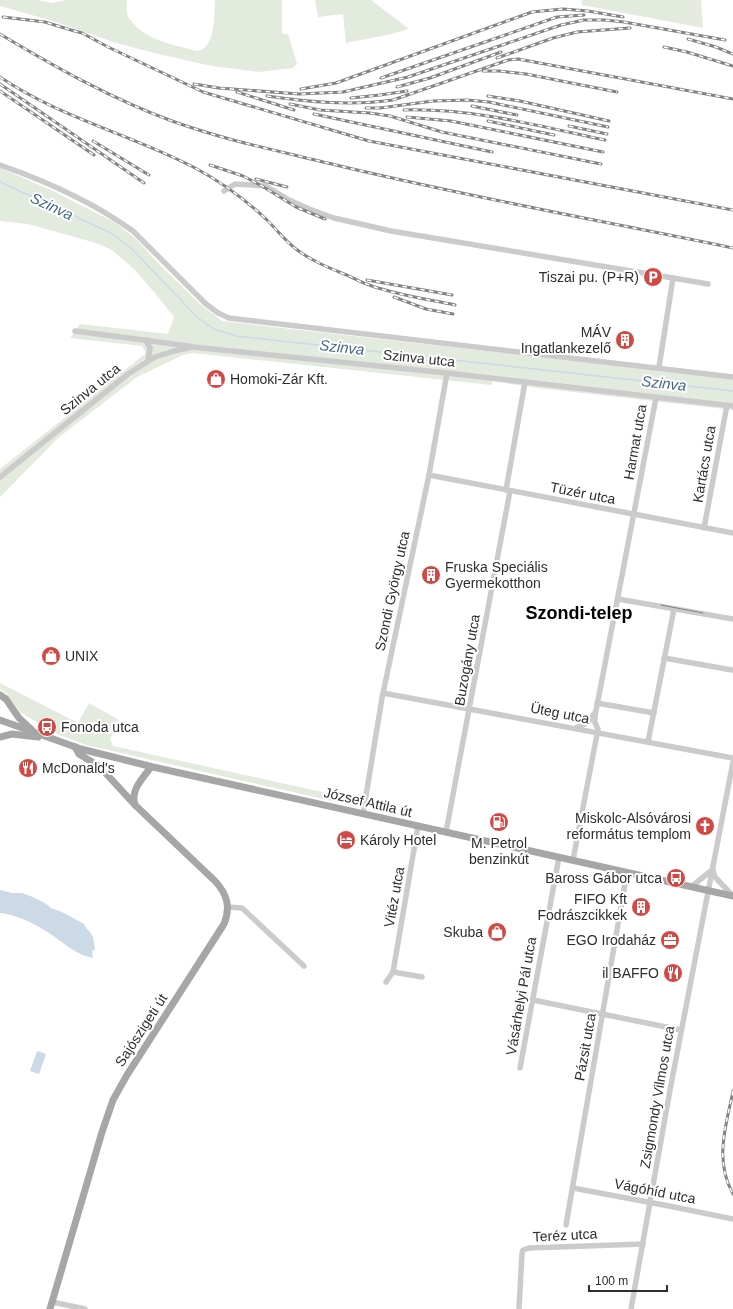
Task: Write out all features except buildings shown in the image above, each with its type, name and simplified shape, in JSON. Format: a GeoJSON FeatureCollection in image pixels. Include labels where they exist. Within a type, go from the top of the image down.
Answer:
{"type":"FeatureCollection","features":[{"type":"Feature","properties":{"kind":"main road"},"geometry":{"type":"LineString","coordinates":[[0,695],[6,699],[18,718],[37,734]]}},
{"type":"Feature","properties":{"kind":"main road"},"geometry":{"type":"LineString","coordinates":[[2,736],[10,724],[12,708]]}},
{"type":"Feature","properties":{"kind":"main road","name":"József Attila út"},"geometry":{"type":"LineString","coordinates":[[0,720],[75,747],[151,767],[733,896]]}},
{"type":"Feature","properties":{"kind":"main road"},"geometry":{"type":"LineString","coordinates":[[2,736],[12,734],[46,737]]}},
{"type":"Feature","properties":{"kind":"main road"},"geometry":{"type":"LineString","coordinates":[[75,747],[79,754],[96,763],[135,805],[215,881],[225,894],[228,907]]}},
{"type":"Feature","properties":{"kind":"main road"},"geometry":{"type":"LineString","coordinates":[[135,805],[134,799],[136,787],[151,767]]}},
{"type":"Feature","properties":{"kind":"main road"},"geometry":{"type":"LineString","coordinates":[[118,786],[128,789],[136,787]]}},
{"type":"Feature","properties":{"kind":"main road","name":"Sajószigeti út"},"geometry":{"type":"LineString","coordinates":[[51,1306],[102,1132],[113,1100],[224,924],[228,907]]}},
{"type":"Feature","properties":{"kind":"street","name":"Szinva utca"},"geometry":{"type":"LineString","coordinates":[[0,165],[52,185],[120,222],[132,231],[206,304],[224,316],[235,319],[659,367],[733,377]]}},
{"type":"Feature","properties":{"kind":"street"},"geometry":{"type":"LineString","coordinates":[[224,191],[235,184],[266,186],[309,209],[334,218],[391,231],[708,284]]}},
{"type":"Feature","properties":{"kind":"street"},"geometry":{"type":"LineString","coordinates":[[659,367],[673,278]]}},
{"type":"Feature","properties":{"kind":"street"},"geometry":{"type":"LineString","coordinates":[[75,331],[192,347]]}},
{"type":"Feature","properties":{"kind":"street"},"geometry":{"type":"LineString","coordinates":[[146,340],[150,348],[148,361]]}},
{"type":"Feature","properties":{"kind":"street","name":"Szinva utca"},"geometry":{"type":"LineString","coordinates":[[0,477],[128,374],[148,361],[163,354],[192,347],[447,373],[730,406]]}},
{"type":"Feature","properties":{"kind":"street","name":"Szondi György utca"},"geometry":{"type":"LineString","coordinates":[[363,814],[383,693],[429,475],[447,373]]}},
{"type":"Feature","properties":{"kind":"street","name":"Buzogány utca"},"geometry":{"type":"LineString","coordinates":[[446,832],[470,709],[508,491],[525,382]]}},
{"type":"Feature","properties":{"kind":"street","name":"Harmat utca"},"geometry":{"type":"LineString","coordinates":[[597,706],[656,398]]}},
{"type":"Feature","properties":{"kind":"street","name":"Kartács utca"},"geometry":{"type":"LineString","coordinates":[[704,528],[730,406]]}},
{"type":"Feature","properties":{"kind":"street","name":"Tüzér utca"},"geometry":{"type":"LineString","coordinates":[[429,475],[733,533]]}},
{"type":"Feature","properties":{"kind":"street"},"geometry":{"type":"LineString","coordinates":[[618,599],[733,619]]}},
{"type":"Feature","properties":{"kind":"street"},"geometry":{"type":"LineString","coordinates":[[648,742],[674,609]]}},
{"type":"Feature","properties":{"kind":"street"},"geometry":{"type":"LineString","coordinates":[[664,658],[732,670]]}},
{"type":"Feature","properties":{"kind":"street","name":"Üteg utca"},"geometry":{"type":"LineString","coordinates":[[383,693],[733,758]]}},
{"type":"Feature","properties":{"kind":"street"},"geometry":{"type":"LineString","coordinates":[[597,706],[654,713]]}},
{"type":"Feature","properties":{"kind":"street"},"geometry":{"type":"LineString","coordinates":[[570,727],[580,727],[586,724],[591,719],[597,706]]}},
{"type":"Feature","properties":{"kind":"street"},"geometry":{"type":"LineString","coordinates":[[573,860],[598,729],[595,720],[597,706]]}},
{"type":"Feature","properties":{"kind":"street","name":"Zsigmondy Vilmos utca"},"geometry":{"type":"LineString","coordinates":[[631,1309],[733,762]]}},
{"type":"Feature","properties":{"kind":"street","name":"Vitéz utca"},"geometry":{"type":"LineString","coordinates":[[386,982],[393,972],[418,826]]}},
{"type":"Feature","properties":{"kind":"street","name":"Vásárhelyi Pál utca"},"geometry":{"type":"LineString","coordinates":[[520,1068],[559,857]]}},
{"type":"Feature","properties":{"kind":"street"},"geometry":{"type":"LineString","coordinates":[[691,887],[713,870],[715,877],[733,896]]}},
{"type":"Feature","properties":{"kind":"street","name":"Pázsit utca"},"geometry":{"type":"LineString","coordinates":[[566,1225],[627,872]]}},
{"type":"Feature","properties":{"kind":"street"},"geometry":{"type":"LineString","coordinates":[[228,907],[242,908],[304,966]]}},
{"type":"Feature","properties":{"kind":"street"},"geometry":{"type":"LineString","coordinates":[[393,972],[422,977]]}},
{"type":"Feature","properties":{"kind":"street"},"geometry":{"type":"LineString","coordinates":[[533,1000],[682,1030]]}},
{"type":"Feature","properties":{"kind":"street","name":"Vágóhíd utca"},"geometry":{"type":"LineString","coordinates":[[573,1188],[733,1219]]}},
{"type":"Feature","properties":{"kind":"street","name":"Teréz utca"},"geometry":{"type":"LineString","coordinates":[[519,1309],[522,1253],[524,1250],[529,1248],[643,1244]]}},
{"type":"Feature","properties":{"kind":"street"},"geometry":{"type":"LineString","coordinates":[[51,1306],[84,1309]]}},
{"type":"Feature","properties":{"kind":"shaded area"},"geometry":{"type":"Polygon","coordinates":[[[0,0],[37,0],[53,3],[66,0],[127,0],[128,16],[139,29],[162,42],[197,51],[203,49],[211,38],[214,22],[215,0],[282,0],[282,34],[288,34],[297,64],[293,68],[259,72],[212,66],[113,42],[56,22],[0,6],[0,0]]]}},
{"type":"Feature","properties":{"kind":"shaded area"},"geometry":{"type":"Polygon","coordinates":[[[315,0],[371,0],[409,29],[346,43],[343,14],[318,17],[315,0]]]}},
{"type":"Feature","properties":{"kind":"shaded area"},"geometry":{"type":"Polygon","coordinates":[[[582,0],[701,0],[703,28],[582,5],[582,0]]]}},
{"type":"Feature","properties":{"kind":"shaded area"},"geometry":{"type":"Polygon","coordinates":[[[0,168],[51,190],[116,223],[136,239],[200,304],[222,321],[733,379],[733,410],[538,388],[492,381],[492,385],[192,353],[183,355],[137,377],[58,438],[0,497],[0,469],[145,354],[142,346],[70,338],[80,324],[168,334],[174,317],[134,269],[112,250],[96,243],[28,224],[0,221],[0,168]]]}},
{"type":"Feature","properties":{"kind":"shaded area"},"geometry":{"type":"Polygon","coordinates":[[[0,683],[78,723],[89,703],[119,720],[110,739],[113,746],[354,799],[361,792],[354,806],[86,745],[57,734],[20,712],[7,694],[0,689],[0,683]]]}},
{"type":"Feature","properties":{"kind":"water"},"geometry":{"type":"Polygon","coordinates":[[[0,890],[12,893],[22,893],[33,897],[51,908],[84,924],[93,937],[95,949],[92,952],[93,958],[76,952],[46,931],[28,921],[0,913],[0,890]]]}},
{"type":"Feature","properties":{"kind":"water"},"geometry":{"type":"Polygon","coordinates":[[[37,1051],[46,1054],[39,1074],[30,1071],[37,1051]]]}},
{"type":"Feature","properties":{"kind":"waterway","name":"Szinva"},"geometry":{"type":"LineString","coordinates":[[0,182],[111,233],[132,249],[197,317],[214,329],[236,336],[733,391]]}},
{"type":"Feature","properties":{"kind":"tram line"},"geometry":{"type":"LineString","coordinates":[[661,605],[703,613]]}},
{"type":"Feature","properties":{"kind":"railway"},"geometry":{"type":"LineString","coordinates":[[301,89],[336,83],[532,12],[563,9],[588,11],[623,17]]}},
{"type":"Feature","properties":{"kind":"railway"},"geometry":{"type":"LineString","coordinates":[[381,78],[557,17],[584,15]]}},
{"type":"Feature","properties":{"kind":"railway"},"geometry":{"type":"LineString","coordinates":[[3,17],[45,22],[82,33],[203,92],[369,141],[733,210]]}},
{"type":"Feature","properties":{"kind":"railway"},"geometry":{"type":"LineString","coordinates":[[194,84],[219,88],[299,94],[343,92],[408,77],[561,25],[584,20],[624,22],[725,40]]}},
{"type":"Feature","properties":{"kind":"railway"},"geometry":{"type":"LineString","coordinates":[[497,58],[553,38],[577,32],[630,28]]}},
{"type":"Feature","properties":{"kind":"railway"},"geometry":{"type":"LineString","coordinates":[[0,34],[106,93],[172,121],[193,128],[277,151],[438,188],[733,248]]}},
{"type":"Feature","properties":{"kind":"railway"},"geometry":{"type":"LineString","coordinates":[[688,39],[716,47],[733,54]]}},
{"type":"Feature","properties":{"kind":"railway"},"geometry":{"type":"LineString","coordinates":[[664,47],[687,52],[733,66]]}},
{"type":"Feature","properties":{"kind":"railway"},"geometry":{"type":"LineString","coordinates":[[397,87],[430,78],[501,52]]}},
{"type":"Feature","properties":{"kind":"railway"},"geometry":{"type":"LineString","coordinates":[[267,96],[298,100],[346,103],[393,100],[508,60],[518,59],[733,99]]}},
{"type":"Feature","properties":{"kind":"railway"},"geometry":{"type":"LineString","coordinates":[[483,71],[526,74],[617,92]]}},
{"type":"Feature","properties":{"kind":"railway"},"geometry":{"type":"LineString","coordinates":[[0,77],[47,104],[148,146],[207,174],[252,206],[292,246],[307,257],[362,282],[390,292],[455,305]]}},
{"type":"Feature","properties":{"kind":"railway"},"geometry":{"type":"LineString","coordinates":[[0,84],[144,183]]}},
{"type":"Feature","properties":{"kind":"railway"},"geometry":{"type":"LineString","coordinates":[[0,91],[94,155]]}},
{"type":"Feature","properties":{"kind":"railway"},"geometry":{"type":"LineString","coordinates":[[351,98],[407,91]]}},
{"type":"Feature","properties":{"kind":"railway"},"geometry":{"type":"LineString","coordinates":[[237,92],[294,110]]}},
{"type":"Feature","properties":{"kind":"railway"},"geometry":{"type":"LineString","coordinates":[[488,96],[520,101],[609,121]]}},
{"type":"Feature","properties":{"kind":"railway"},"geometry":{"type":"LineString","coordinates":[[366,108],[380,108],[433,101],[467,100],[489,102],[608,127]]}},
{"type":"Feature","properties":{"kind":"railway"},"geometry":{"type":"LineString","coordinates":[[290,104],[320,110],[370,113],[390,116],[442,132],[601,164]]}},
{"type":"Feature","properties":{"kind":"railway"},"geometry":{"type":"LineString","coordinates":[[472,106],[517,115]]}},
{"type":"Feature","properties":{"kind":"railway"},"geometry":{"type":"LineString","coordinates":[[404,110],[430,110],[481,115],[605,140]]}},
{"type":"Feature","properties":{"kind":"railway"},"geometry":{"type":"LineString","coordinates":[[314,114],[492,152]]}},
{"type":"Feature","properties":{"kind":"railway"},"geometry":{"type":"LineString","coordinates":[[407,117],[451,121],[603,152]]}},
{"type":"Feature","properties":{"kind":"railway"},"geometry":{"type":"LineString","coordinates":[[488,121],[554,135]]}},
{"type":"Feature","properties":{"kind":"railway"},"geometry":{"type":"LineString","coordinates":[[569,126],[607,134]]}},
{"type":"Feature","properties":{"kind":"railway"},"geometry":{"type":"LineString","coordinates":[[93,141],[149,175]]}},
{"type":"Feature","properties":{"kind":"railway"},"geometry":{"type":"LineString","coordinates":[[210,165],[243,176],[296,207],[325,219]]}},
{"type":"Feature","properties":{"kind":"railway"},"geometry":{"type":"LineString","coordinates":[[256,179],[287,187]]}},
{"type":"Feature","properties":{"kind":"railway"},"geometry":{"type":"LineString","coordinates":[[367,280],[452,295]]}},
{"type":"Feature","properties":{"kind":"railway"},"geometry":{"type":"LineString","coordinates":[[394,297],[426,309],[453,314]]}},
{"type":"Feature","properties":{"kind":"railway"},"geometry":{"type":"LineString","coordinates":[[733,1091],[723,1143],[724,1168],[727,1181],[733,1194]]}},
{"type":"Feature","properties":{"kind":"place","name":"Tiszai pu. (P+R)"},"geometry":{"type":"Point","coordinates":[653,277]}},
{"type":"Feature","properties":{"kind":"place","name":"MÁV Ingatlankezelő"},"geometry":{"type":"Point","coordinates":[625,340]}},
{"type":"Feature","properties":{"kind":"place","name":"Homoki-Zár Kft."},"geometry":{"type":"Point","coordinates":[216,379]}},
{"type":"Feature","properties":{"kind":"place","name":"Fruska Speciális Gyermekotthon"},"geometry":{"type":"Point","coordinates":[431,575]}},
{"type":"Feature","properties":{"kind":"place","name":"UNIX"},"geometry":{"type":"Point","coordinates":[51,656]}},
{"type":"Feature","properties":{"kind":"place","name":"Fonoda utca"},"geometry":{"type":"Point","coordinates":[47,727]}},
{"type":"Feature","properties":{"kind":"place","name":"McDonald's"},"geometry":{"type":"Point","coordinates":[28,768]}},
{"type":"Feature","properties":{"kind":"place","name":"M. Petrol benzinkút"},"geometry":{"type":"Point","coordinates":[499,822]}},
{"type":"Feature","properties":{"kind":"place","name":"Miskolc-Alsóvárosi református templom"},"geometry":{"type":"Point","coordinates":[705,826]}},
{"type":"Feature","properties":{"kind":"place","name":"Károly Hotel"},"geometry":{"type":"Point","coordinates":[346,840]}},
{"type":"Feature","properties":{"kind":"place","name":"Baross Gábor utca"},"geometry":{"type":"Point","coordinates":[676,878]}},
{"type":"Feature","properties":{"kind":"place","name":"FIFO Kft Fodrászcikkek"},"geometry":{"type":"Point","coordinates":[641,907]}},
{"type":"Feature","properties":{"kind":"place","name":"Skuba"},"geometry":{"type":"Point","coordinates":[497,932]}},
{"type":"Feature","properties":{"kind":"place","name":"EGO Irodaház"},"geometry":{"type":"Point","coordinates":[670,940]}},
{"type":"Feature","properties":{"kind":"place","name":"il BAFFO"},"geometry":{"type":"Point","coordinates":[673,973]}},
{"type":"Feature","properties":{"kind":"district","name":"Szondi-telep"},"geometry":{"type":"Point","coordinates":[579,613]}}]}
